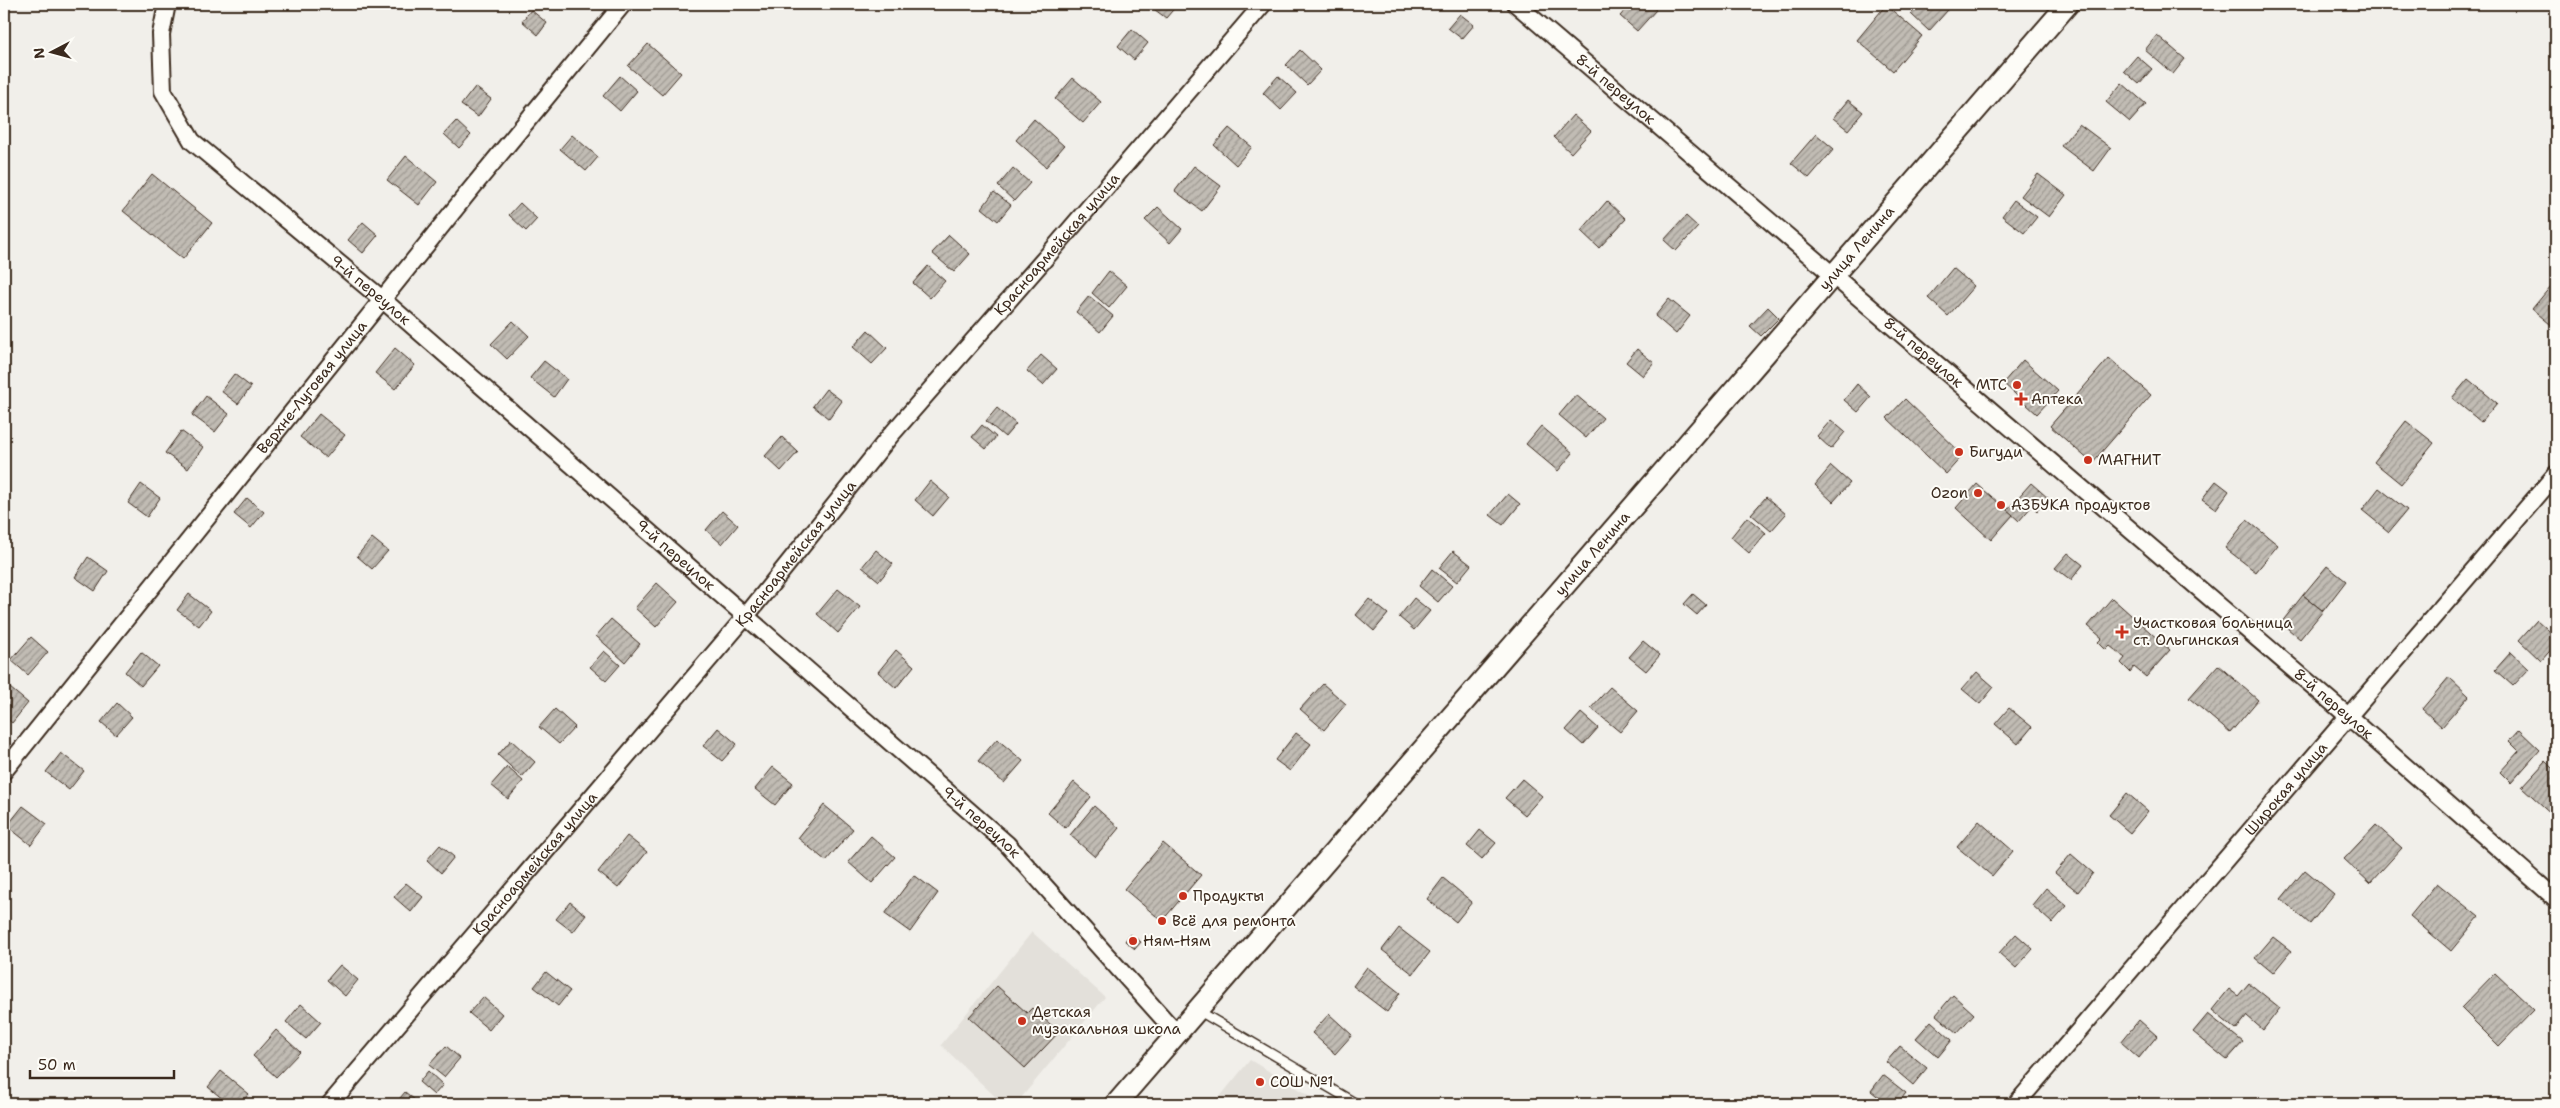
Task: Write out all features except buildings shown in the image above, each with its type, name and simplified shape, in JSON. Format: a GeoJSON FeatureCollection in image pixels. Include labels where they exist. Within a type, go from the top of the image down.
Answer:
{"type":"FeatureCollection","features":[{"type":"Feature","properties":{"kind":"street","name":"9-й переулок"},"geometry":{"type":"LineString","coordinates":[[167,4],[161,34],[162,91],[192,141],[383,300],[1007,844],[1178,1035]]}},
{"type":"Feature","properties":{"kind":"street","name":"Верхне-Луговая улица"},"geometry":{"type":"LineString","coordinates":[[4,771],[623,4]]}},
{"type":"Feature","properties":{"kind":"street","name":"Красноармейская улица"},"geometry":{"type":"LineString","coordinates":[[330,1104],[746,616],[890,436],[1263,4]]}},
{"type":"Feature","properties":{"kind":"street","name":"8-й переулок"},"geometry":{"type":"LineString","coordinates":[[1516,4],[2348,716],[2556,899]]}},
{"type":"Feature","properties":{"kind":"street","name":"улица Ленина"},"geometry":{"type":"LineString","coordinates":[[1116,1104],[1199,1011],[2068,4]]}},
{"type":"Feature","properties":{"kind":"street","name":"Широкая улица"},"geometry":{"type":"LineString","coordinates":[[2016,1104],[2556,474]]}},
{"type":"Feature","properties":{"kind":"lane"},"geometry":{"type":"LineString","coordinates":[[1199,1011],[1357,1104]]}},
{"type":"Feature","properties":{"kind":"shaded area","name":"Детская музакальная школа"},"geometry":{"type":"Polygon","coordinates":[[[1032,932],[1105,997],[1016,1104],[1003,1104],[941,1045],[1032,932]]]}},
{"type":"Feature","properties":{"kind":"shaded area","name":"СОШ №1"},"geometry":{"type":"Polygon","coordinates":[[[1250,1060],[1324,1104],[1214,1104],[1250,1060]]]}},
{"type":"Feature","properties":{"kind":"place","name":"МТС"},"geometry":{"type":"Point","coordinates":[2017,385]}},
{"type":"Feature","properties":{"kind":"place","name":"Аптека"},"geometry":{"type":"Point","coordinates":[2021,399]}},
{"type":"Feature","properties":{"kind":"place","name":"Бигуди"},"geometry":{"type":"Point","coordinates":[1959,452]}},
{"type":"Feature","properties":{"kind":"place","name":"МАГНИТ"},"geometry":{"type":"Point","coordinates":[2088,460]}},
{"type":"Feature","properties":{"kind":"place","name":"Ozon"},"geometry":{"type":"Point","coordinates":[1978,493]}},
{"type":"Feature","properties":{"kind":"place","name":"АЗБУКА продуктов"},"geometry":{"type":"Point","coordinates":[2001,505]}},
{"type":"Feature","properties":{"kind":"place","name":"Участковая больница ст. Ольгинская"},"geometry":{"type":"Point","coordinates":[2122,632]}},
{"type":"Feature","properties":{"kind":"place","name":"Продукты"},"geometry":{"type":"Point","coordinates":[1183,896]}},
{"type":"Feature","properties":{"kind":"place","name":"Всё для ремонта"},"geometry":{"type":"Point","coordinates":[1162,921]}},
{"type":"Feature","properties":{"kind":"place","name":"Ням-Ням"},"geometry":{"type":"Point","coordinates":[1133,941]}},
{"type":"Feature","properties":{"kind":"place","name":"Детская музакальная школа"},"geometry":{"type":"Point","coordinates":[1022,1021]}},
{"type":"Feature","properties":{"kind":"place","name":"СОШ №1"},"geometry":{"type":"Point","coordinates":[1260,1082]}}]}
